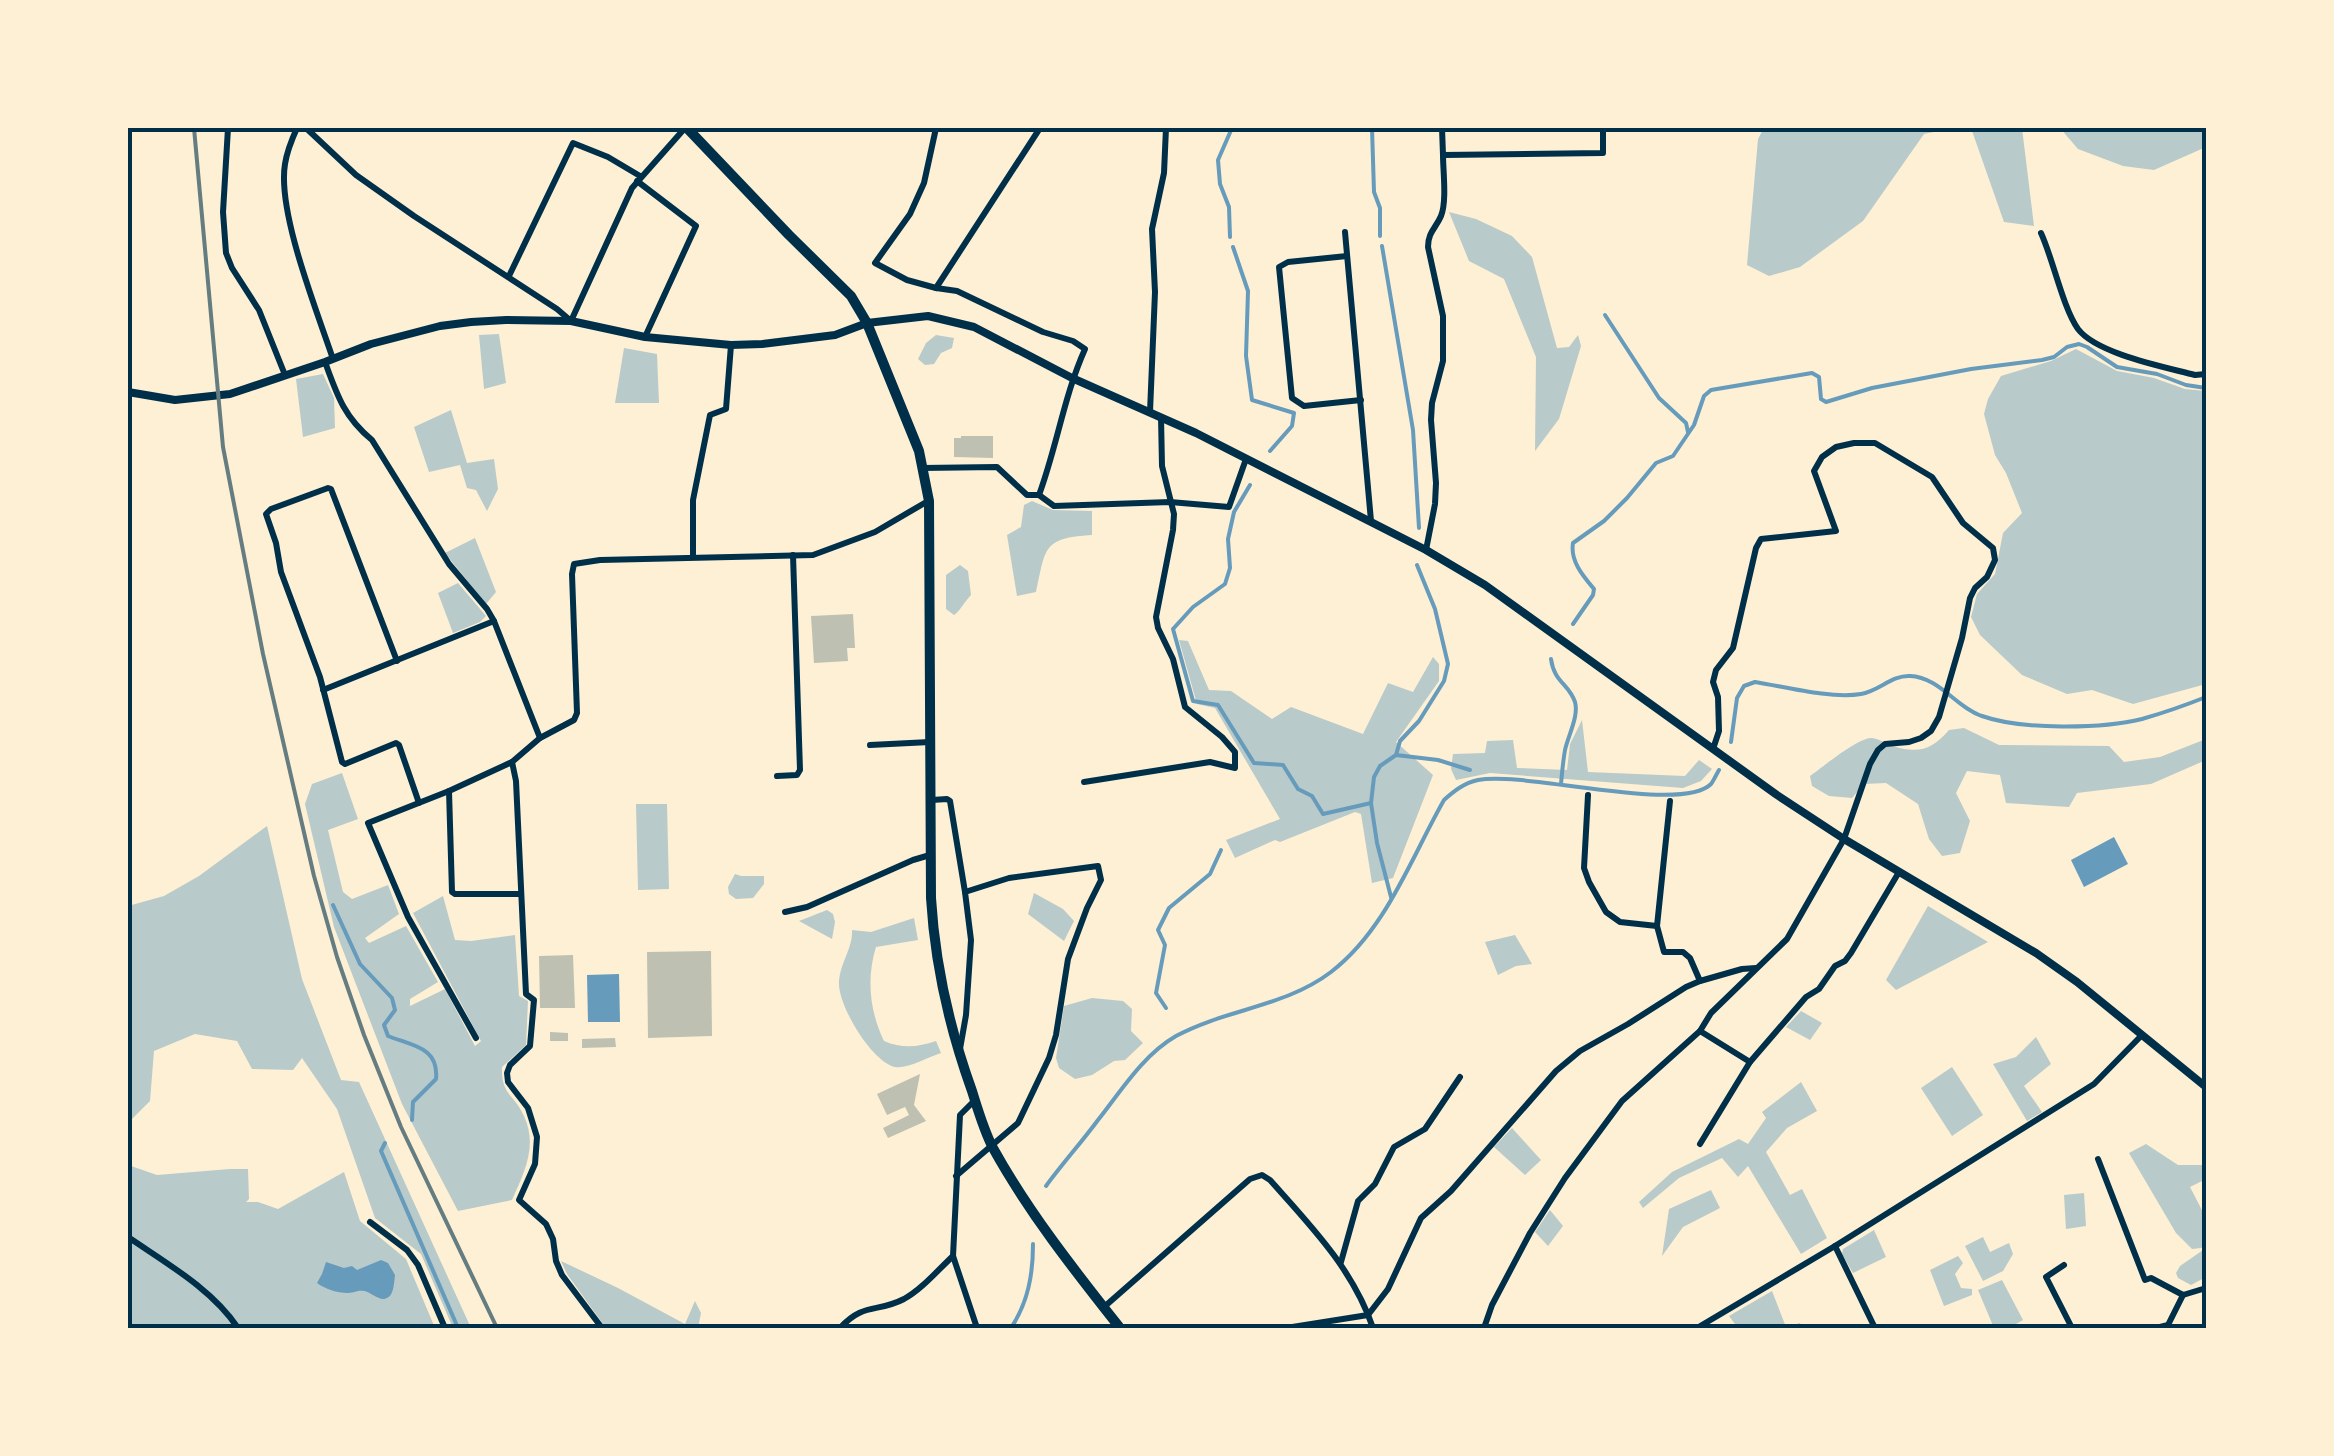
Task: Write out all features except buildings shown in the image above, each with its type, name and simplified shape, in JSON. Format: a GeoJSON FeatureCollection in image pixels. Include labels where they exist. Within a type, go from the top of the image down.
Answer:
{"type":"FeatureCollection","features":[{"type":"Feature","properties":{"kind":"main road"},"geometry":{"type":"LineString","coordinates":[[686,128],[851,296],[867,323],[919,451],[929,501],[931,898],[937,969],[945,1008],[992,1145],[1052,1241],[1120,1328]]}},
{"type":"Feature","properties":{"kind":"street"},"geometry":{"type":"LineString","coordinates":[[228,128],[223,212],[226,253],[259,310],[285,375]]}},
{"type":"Feature","properties":{"kind":"street"},"geometry":{"type":"LineString","coordinates":[[297,128],[284,164],[286,198],[340,404],[356,427],[372,440],[449,564],[487,610],[540,738]]}},
{"type":"Feature","properties":{"kind":"street"},"geometry":{"type":"LineString","coordinates":[[306,128],[356,175],[570,320]]}},
{"type":"Feature","properties":{"kind":"street"},"geometry":{"type":"LineString","coordinates":[[570,320],[639,179],[686,128]]}},
{"type":"Feature","properties":{"kind":"street"},"geometry":{"type":"LineString","coordinates":[[936,128],[924,183],[910,214],[875,264],[907,280],[958,290],[1085,349],[1072,378],[1053,457],[1039,495]]}},
{"type":"Feature","properties":{"kind":"street"},"geometry":{"type":"LineString","coordinates":[[936,288],[1040,128]]}},
{"type":"Feature","properties":{"kind":"street"},"geometry":{"type":"LineString","coordinates":[[1150,412],[1155,292],[1152,229],[1164,173],[1166,128]]}},
{"type":"Feature","properties":{"kind":"street"},"geometry":{"type":"LineString","coordinates":[[1426,550],[1435,504],[1431,420],[1442,361],[1444,316],[1428,237],[1443,206],[1442,128]]}},
{"type":"Feature","properties":{"kind":"street"},"geometry":{"type":"LineString","coordinates":[[1443,155],[1604,153],[1603,128]]}},
{"type":"Feature","properties":{"kind":"street"},"geometry":{"type":"LineString","coordinates":[[508,276],[572,143],[608,157],[696,226],[644,337]]}},
{"type":"Feature","properties":{"kind":"street"},"geometry":{"type":"LineString","coordinates":[[1345,232],[1371,522]]}},
{"type":"Feature","properties":{"kind":"street"},"geometry":{"type":"LineString","coordinates":[[2041,233],[2071,315],[2086,336],[2125,357],[2195,375],[2206,374]]}},
{"type":"Feature","properties":{"kind":"street"},"geometry":{"type":"LineString","coordinates":[[1347,256],[1288,262],[1278,267],[1292,398],[1304,406],[1361,400]]}},
{"type":"Feature","properties":{"kind":"street"},"geometry":{"type":"LineString","coordinates":[[128,392],[175,400],[204,398],[254,386],[370,344],[440,326],[506,320],[570,320],[644,337],[731,344],[836,335],[867,323],[928,316],[974,327],[1371,522],[1485,585],[1844,840],[2036,953],[2206,1087]]}},
{"type":"Feature","properties":{"kind":"street"},"geometry":{"type":"LineString","coordinates":[[693,557],[693,500],[710,415],[726,409],[731,344]]}},
{"type":"Feature","properties":{"kind":"street"},"geometry":{"type":"LineString","coordinates":[[1084,782],[1210,762],[1235,768],[1236,752],[1185,707],[1173,660],[1158,628],[1156,617],[1174,514],[1162,466],[1161,417]]}},
{"type":"Feature","properties":{"kind":"street"},"geometry":{"type":"LineString","coordinates":[[1484,1328],[1530,1232],[1622,1102],[1700,1031],[1711,1013],[1786,939],[1844,840],[1878,750],[1885,744],[1921,738],[1931,731],[1939,717],[1970,598],[1995,560],[1993,548],[1963,524],[1932,476],[1876,443],[1836,447],[1822,457],[1814,471],[1836,530],[1761,539],[1732,648],[1716,670],[1719,730],[1714,748]]}},
{"type":"Feature","properties":{"kind":"street"},"geometry":{"type":"LineString","coordinates":[[922,468],[997,467],[1027,495],[1039,495],[1054,506],[1170,502],[1229,506],[1246,459]]}},
{"type":"Feature","properties":{"kind":"street"},"geometry":{"type":"LineString","coordinates":[[397,660],[331,490],[266,514],[342,762],[396,743],[419,803]]}},
{"type":"Feature","properties":{"kind":"street"},"geometry":{"type":"LineString","coordinates":[[476,1038],[408,917],[368,823],[449,792],[512,762],[540,738],[574,720],[578,713],[574,564],[812,554],[875,532],[929,501]]}},
{"type":"Feature","properties":{"kind":"street"},"geometry":{"type":"LineString","coordinates":[[777,776],[797,775],[800,770],[793,555]]}},
{"type":"Feature","properties":{"kind":"street"},"geometry":{"type":"LineString","coordinates":[[323,690],[494,622]]}},
{"type":"Feature","properties":{"kind":"street"},"geometry":{"type":"LineString","coordinates":[[870,745],[931,742]]}},
{"type":"Feature","properties":{"kind":"street"},"geometry":{"type":"LineString","coordinates":[[512,762],[526,994],[534,1000],[530,1046],[506,1072],[508,1082],[528,1108],[537,1137],[535,1164],[518,1200],[546,1224],[562,1275],[602,1328]]}},
{"type":"Feature","properties":{"kind":"street"},"geometry":{"type":"LineString","coordinates":[[449,792],[452,892],[520,894]]}},
{"type":"Feature","properties":{"kind":"street"},"geometry":{"type":"LineString","coordinates":[[1588,795],[1584,868],[1589,882],[1606,912],[1620,922],[1657,926]]}},
{"type":"Feature","properties":{"kind":"street"},"geometry":{"type":"LineString","coordinates":[[932,800],[950,801],[971,940],[959,1055]]}},
{"type":"Feature","properties":{"kind":"street"},"geometry":{"type":"LineString","coordinates":[[1670,801],[1657,926],[1664,952],[1683,952],[1700,980]]}},
{"type":"Feature","properties":{"kind":"street"},"geometry":{"type":"LineString","coordinates":[[784,912],[807,907],[932,855]]}},
{"type":"Feature","properties":{"kind":"street"},"geometry":{"type":"LineString","coordinates":[[956,1176],[1018,1123],[1049,1058],[1068,959],[1100,880],[1098,866],[1009,878],[965,892]]}},
{"type":"Feature","properties":{"kind":"street"},"geometry":{"type":"LineString","coordinates":[[1700,1144],[1750,1062],[1806,997],[1819,989],[1835,966],[1851,953],[1899,872]]}},
{"type":"Feature","properties":{"kind":"street"},"geometry":{"type":"LineString","coordinates":[[1286,1328],[1368,1316],[1388,1289],[1421,1218],[1451,1191],[1556,1071],[1580,1051],[1700,980],[1758,968]]}},
{"type":"Feature","properties":{"kind":"street"},"geometry":{"type":"LineString","coordinates":[[1700,1031],[1750,1062]]}},
{"type":"Feature","properties":{"kind":"street"},"geometry":{"type":"LineString","coordinates":[[1697,1328],[2094,1084],[2142,1035]]}},
{"type":"Feature","properties":{"kind":"street"},"geometry":{"type":"LineString","coordinates":[[1341,1263],[1358,1202],[1376,1184],[1394,1147],[1425,1129],[1460,1077]]}},
{"type":"Feature","properties":{"kind":"street"},"geometry":{"type":"LineString","coordinates":[[975,1100],[960,1115],[954,1256],[977,1328]]}},
{"type":"Feature","properties":{"kind":"street"},"geometry":{"type":"LineString","coordinates":[[2098,1159],[2145,1280],[2151,1278],[2183,1295],[2206,1288]]}},
{"type":"Feature","properties":{"kind":"street"},"geometry":{"type":"LineString","coordinates":[[1104,1307],[1250,1179],[1262,1175],[1341,1263],[1372,1328]]}},
{"type":"Feature","properties":{"kind":"street"},"geometry":{"type":"LineString","coordinates":[[370,1222],[407,1250],[418,1265],[445,1328]]}},
{"type":"Feature","properties":{"kind":"street"},"geometry":{"type":"LineString","coordinates":[[128,1237],[164,1260],[226,1311],[238,1328]]}},
{"type":"Feature","properties":{"kind":"street"},"geometry":{"type":"LineString","coordinates":[[1835,1246],[1875,1328]]}},
{"type":"Feature","properties":{"kind":"street"},"geometry":{"type":"LineString","coordinates":[[840,1328],[852,1314],[907,1297],[954,1256]]}},
{"type":"Feature","properties":{"kind":"street"},"geometry":{"type":"LineString","coordinates":[[2064,1265],[2046,1277],[2072,1328]]}},
{"type":"Feature","properties":{"kind":"street"},"geometry":{"type":"LineString","coordinates":[[2156,1328],[2168,1325],[2183,1295]]}},
{"type":"Feature","properties":{"kind":"shaded area"},"geometry":{"type":"Polygon","coordinates":[[[1764,128],[1953,128],[1924,134],[1863,221],[1800,267],[1769,276],[1747,265],[1758,139],[1764,128]]]}},
{"type":"Feature","properties":{"kind":"shaded area"},"geometry":{"type":"Polygon","coordinates":[[[1971,128],[2022,128],[2034,226],[2004,222],[1971,128]]]}},
{"type":"Feature","properties":{"kind":"shaded area"},"geometry":{"type":"Polygon","coordinates":[[[2060,128],[2206,128],[2206,147],[2154,170],[2123,166],[2078,149],[2060,128]]]}},
{"type":"Feature","properties":{"kind":"shaded area"},"geometry":{"type":"Polygon","coordinates":[[[1449,212],[1476,219],[1512,236],[1532,257],[1557,348],[1569,347],[1578,335],[1581,346],[1559,419],[1535,451],[1536,357],[1504,279],[1469,261],[1449,212]]]}},
{"type":"Feature","properties":{"kind":"shaded area"},"geometry":{"type":"Polygon","coordinates":[[[499,334],[506,383],[484,389],[479,335],[499,334]]]}},
{"type":"Feature","properties":{"kind":"shaded area"},"geometry":{"type":"Polygon","coordinates":[[[936,335],[954,338],[952,348],[941,353],[934,364],[925,365],[918,359],[926,343],[936,335]]]}},
{"type":"Feature","properties":{"kind":"shaded area"},"geometry":{"type":"Polygon","coordinates":[[[624,348],[657,354],[659,403],[615,403],[624,348]]]}},
{"type":"Feature","properties":{"kind":"shaded area"},"geometry":{"type":"Polygon","coordinates":[[[2076,349],[2117,371],[2206,391],[2206,684],[2133,704],[2092,690],[2067,694],[2022,675],[1980,635],[1971,617],[1977,594],[1995,574],[2003,533],[2022,513],[1995,455],[1984,414],[1988,399],[2001,376],[2076,349]]]}},
{"type":"Feature","properties":{"kind":"shaded area"},"geometry":{"type":"Polygon","coordinates":[[[323,374],[334,398],[335,428],[303,437],[296,379],[323,374]]]}},
{"type":"Feature","properties":{"kind":"shaded area"},"geometry":{"type":"Polygon","coordinates":[[[451,410],[467,463],[494,459],[498,489],[487,511],[476,490],[467,488],[460,465],[429,472],[414,427],[451,410]]]}},
{"type":"Feature","properties":{"kind":"shaded area"},"geometry":{"type":"Polygon","coordinates":[[[1032,501],[1053,510],[1092,511],[1092,535],[1055,543],[1045,555],[1036,592],[1017,596],[1007,535],[1021,527],[1024,505],[1032,501]]]}},
{"type":"Feature","properties":{"kind":"shaded area"},"geometry":{"type":"Polygon","coordinates":[[[475,538],[496,592],[486,604],[445,553],[475,538]]]}},
{"type":"Feature","properties":{"kind":"shaded area"},"geometry":{"type":"Polygon","coordinates":[[[960,565],[968,571],[971,595],[954,615],[946,609],[946,575],[960,565]]]}},
{"type":"Feature","properties":{"kind":"shaded area"},"geometry":{"type":"Polygon","coordinates":[[[458,583],[486,616],[453,633],[438,593],[458,583]]]}},
{"type":"Feature","properties":{"kind":"shaded area"},"geometry":{"type":"Polygon","coordinates":[[[1179,640],[1188,641],[1209,690],[1231,691],[1272,719],[1291,707],[1363,734],[1388,683],[1413,692],[1433,657],[1439,664],[1439,681],[1396,742],[1433,775],[1393,878],[1372,883],[1361,814],[1355,812],[1235,858],[1226,840],[1280,819],[1215,708],[1197,704],[1179,640]]]}},
{"type":"Feature","properties":{"kind":"shaded area"},"geometry":{"type":"Polygon","coordinates":[[[1582,720],[1588,772],[1685,776],[1699,760],[1712,769],[1701,781],[1683,788],[1490,773],[1456,780],[1451,769],[1453,754],[1485,753],[1487,741],[1513,740],[1517,768],[1567,770],[1570,744],[1582,720]]]}},
{"type":"Feature","properties":{"kind":"shaded area"},"geometry":{"type":"Polygon","coordinates":[[[1964,728],[1999,745],[2109,746],[2124,762],[2160,757],[2206,739],[2206,760],[2151,784],[2077,793],[2069,807],[2006,803],[2000,775],[1967,771],[1956,793],[1970,821],[1960,853],[1942,856],[1929,839],[1918,804],[1886,783],[1864,784],[1852,798],[1829,796],[1812,786],[1810,776],[1865,740],[1874,738],[1917,750],[1937,742],[1949,730],[1964,728]]]}},
{"type":"Feature","properties":{"kind":"shaded area"},"geometry":{"type":"Polygon","coordinates":[[[342,773],[358,819],[328,830],[343,892],[352,899],[388,885],[399,914],[365,938],[369,943],[406,926],[438,982],[410,999],[410,1006],[445,989],[475,1046],[481,1041],[413,913],[443,896],[455,940],[515,935],[519,996],[528,1001],[526,1045],[502,1067],[502,1076],[524,1116],[530,1149],[512,1200],[458,1211],[402,1104],[334,927],[305,804],[312,784],[342,773]]]}},
{"type":"Feature","properties":{"kind":"shaded area"},"geometry":{"type":"Polygon","coordinates":[[[636,804],[667,804],[669,889],[638,890],[636,804]]]}},
{"type":"Feature","properties":{"kind":"shaded area"},"geometry":{"type":"Polygon","coordinates":[[[267,826],[302,979],[341,1080],[359,1082],[471,1328],[453,1328],[421,1254],[375,1218],[337,1109],[302,1058],[293,1070],[252,1069],[237,1041],[195,1034],[154,1051],[150,1101],[128,1123],[128,906],[164,896],[199,876],[267,826]]]}},
{"type":"Feature","properties":{"kind":"shaded area"},"geometry":{"type":"Polygon","coordinates":[[[735,874],[764,876],[764,884],[753,898],[736,899],[729,894],[728,887],[735,874]]]}},
{"type":"Feature","properties":{"kind":"shaded area"},"geometry":{"type":"Polygon","coordinates":[[[1034,893],[1063,909],[1074,921],[1064,941],[1028,914],[1034,893]]]}},
{"type":"Feature","properties":{"kind":"shaded area"},"geometry":{"type":"Polygon","coordinates":[[[1928,906],[1988,942],[1896,990],[1886,980],[1928,906]]]}},
{"type":"Feature","properties":{"kind":"shaded area"},"geometry":{"type":"Polygon","coordinates":[[[827,910],[835,922],[832,939],[799,921],[827,910]]]}},
{"type":"Feature","properties":{"kind":"shaded area"},"geometry":{"type":"Polygon","coordinates":[[[914,918],[918,940],[876,947],[870,983],[875,1019],[884,1041],[910,1046],[936,1041],[941,1053],[912,1065],[895,1067],[877,1055],[858,1032],[839,984],[852,930],[871,932],[914,918]]]}},
{"type":"Feature","properties":{"kind":"shaded area"},"geometry":{"type":"Polygon","coordinates":[[[1515,935],[1532,964],[1516,966],[1498,975],[1485,942],[1515,935]]]}},
{"type":"Feature","properties":{"kind":"shaded area"},"geometry":{"type":"Polygon","coordinates":[[[1092,998],[1123,1001],[1132,1009],[1131,1031],[1143,1043],[1125,1060],[1075,1079],[1059,1068],[1056,1058],[1064,1006],[1092,998]]]}},
{"type":"Feature","properties":{"kind":"shaded area"},"geometry":{"type":"Polygon","coordinates":[[[1801,1011],[1822,1023],[1810,1040],[1786,1027],[1801,1011]]]}},
{"type":"Feature","properties":{"kind":"shaded area"},"geometry":{"type":"Polygon","coordinates":[[[2036,1037],[2051,1064],[2024,1086],[2042,1112],[2027,1121],[1993,1064],[2016,1057],[2036,1037]]]}},
{"type":"Feature","properties":{"kind":"shaded area"},"geometry":{"type":"Polygon","coordinates":[[[1952,1067],[1983,1115],[1952,1136],[1921,1088],[1952,1067]]]}},
{"type":"Feature","properties":{"kind":"shaded area"},"geometry":{"type":"Polygon","coordinates":[[[1801,1082],[1817,1111],[1787,1128],[1766,1152],[1790,1195],[1802,1189],[1827,1238],[1801,1254],[1748,1166],[1738,1177],[1722,1158],[1679,1178],[1643,1208],[1639,1202],[1672,1172],[1739,1139],[1748,1144],[1766,1118],[1762,1112],[1801,1082]]]}},
{"type":"Feature","properties":{"kind":"shaded area"},"geometry":{"type":"Polygon","coordinates":[[[1512,1128],[1541,1160],[1525,1175],[1494,1147],[1512,1128]]]}},
{"type":"Feature","properties":{"kind":"shaded area"},"geometry":{"type":"Polygon","coordinates":[[[2146,1144],[2178,1165],[2206,1165],[2206,1179],[2190,1187],[2206,1218],[2206,1244],[2201,1248],[2192,1249],[2176,1233],[2129,1153],[2146,1144]]]}},
{"type":"Feature","properties":{"kind":"shaded area"},"geometry":{"type":"Polygon","coordinates":[[[128,1158],[131,1166],[157,1175],[248,1169],[246,1202],[278,1209],[344,1172],[360,1221],[406,1259],[435,1328],[128,1328],[128,1158]]]}},
{"type":"Feature","properties":{"kind":"shaded area"},"geometry":{"type":"Polygon","coordinates":[[[1711,1190],[1720,1208],[1683,1227],[1662,1256],[1669,1209],[1711,1190]]]}},
{"type":"Feature","properties":{"kind":"shaded area"},"geometry":{"type":"Polygon","coordinates":[[[2084,1193],[2086,1226],[2066,1229],[2064,1195],[2084,1193]]]}},
{"type":"Feature","properties":{"kind":"shaded area"},"geometry":{"type":"Polygon","coordinates":[[[1550,1210],[1563,1226],[1548,1246],[1535,1232],[1550,1210]]]}},
{"type":"Feature","properties":{"kind":"shaded area"},"geometry":{"type":"Polygon","coordinates":[[[1874,1230],[1886,1257],[1853,1273],[1843,1249],[1874,1230]]]}},
{"type":"Feature","properties":{"kind":"shaded area"},"geometry":{"type":"Polygon","coordinates":[[[1983,1237],[1990,1252],[2009,1243],[2013,1254],[2003,1271],[1983,1281],[1965,1246],[1983,1237]]]}},
{"type":"Feature","properties":{"kind":"shaded area"},"geometry":{"type":"Polygon","coordinates":[[[2206,1248],[2206,1277],[2191,1285],[2178,1278],[2180,1266],[2206,1248]]]}},
{"type":"Feature","properties":{"kind":"shaded area"},"geometry":{"type":"Polygon","coordinates":[[[1958,1256],[1963,1263],[1955,1274],[1961,1288],[1972,1289],[1972,1295],[1944,1306],[1930,1270],[1958,1256]]]}},
{"type":"Feature","properties":{"kind":"shaded area"},"geometry":{"type":"Polygon","coordinates":[[[561,1261],[685,1324],[695,1301],[701,1313],[698,1328],[606,1328],[561,1261]]]}},
{"type":"Feature","properties":{"kind":"shaded area"},"geometry":{"type":"Polygon","coordinates":[[[2002,1280],[2023,1320],[2009,1328],[1994,1328],[1978,1290],[2002,1280]]]}},
{"type":"Feature","properties":{"kind":"shaded area"},"geometry":{"type":"Polygon","coordinates":[[[1772,1291],[1786,1327],[1800,1323],[1802,1328],[1738,1328],[1729,1316],[1772,1291]]]}},
{"type":"Feature","properties":{"kind":"water"},"geometry":{"type":"Polygon","coordinates":[[[2114,837],[2128,864],[2084,887],[2071,860],[2114,837]]]}},
{"type":"Feature","properties":{"kind":"water"},"geometry":{"type":"Polygon","coordinates":[[[619,974],[620,1022],[588,1022],[587,975],[619,974]]]}},
{"type":"Feature","properties":{"kind":"water"},"geometry":{"type":"Polygon","coordinates":[[[381,1260],[388,1263],[395,1275],[387,1298],[364,1291],[335,1291],[317,1283],[326,1262],[357,1270],[381,1260]]]}},
{"type":"Feature","properties":{"kind":"waterway"},"geometry":{"type":"LineString","coordinates":[[1230,237],[1229,207],[1220,184],[1218,160],[1232,128]]}},
{"type":"Feature","properties":{"kind":"waterway"},"geometry":{"type":"LineString","coordinates":[[1372,128],[1380,236]]}},
{"type":"Feature","properties":{"kind":"waterway"},"geometry":{"type":"LineString","coordinates":[[1382,246],[1413,430],[1419,528]]}},
{"type":"Feature","properties":{"kind":"waterway"},"geometry":{"type":"LineString","coordinates":[[1233,247],[1248,291],[1246,356],[1252,400],[1294,413],[1292,426],[1270,451]]}},
{"type":"Feature","properties":{"kind":"waterway"},"geometry":{"type":"LineString","coordinates":[[1605,315],[1659,398],[1686,423],[1688,432]]}},
{"type":"Feature","properties":{"kind":"waterway"},"geometry":{"type":"LineString","coordinates":[[1573,624],[1594,589],[1575,562],[1573,543],[1604,521],[1656,463],[1673,456],[1694,425],[1704,396],[1711,390],[1812,373],[1819,377],[1821,399],[1826,402],[1872,388],[2042,360],[2079,344],[2117,367],[2206,388]]}},
{"type":"Feature","properties":{"kind":"waterway"},"geometry":{"type":"LineString","coordinates":[[1250,485],[1234,512],[1225,584],[1193,607],[1173,629],[1193,701],[1218,705],[1254,763],[1283,765],[1298,789],[1312,796],[1323,814],[1371,803]]}},
{"type":"Feature","properties":{"kind":"waterway"},"geometry":{"type":"LineString","coordinates":[[1391,897],[1371,803],[1374,777],[1380,766],[1396,755],[1400,741],[1419,721],[1444,681],[1448,664],[1435,609],[1417,565]]}},
{"type":"Feature","properties":{"kind":"waterway"},"geometry":{"type":"LineString","coordinates":[[1551,659],[1576,708],[1561,784]]}},
{"type":"Feature","properties":{"kind":"waterway"},"geometry":{"type":"LineString","coordinates":[[1731,742],[1737,698],[1744,686],[1755,682],[1849,695],[1910,676],[1930,682],[1982,716],[2018,724],[2062,726],[2142,719],[2206,697]]}},
{"type":"Feature","properties":{"kind":"waterway"},"geometry":{"type":"LineString","coordinates":[[1396,755],[1438,760],[1470,770]]}},
{"type":"Feature","properties":{"kind":"waterway"},"geometry":{"type":"LineString","coordinates":[[1046,1186],[1133,1074],[1164,1044],[1195,1027],[1313,984],[1350,955],[1396,892],[1444,800],[1468,783],[1501,779],[1669,795],[1694,792],[1711,784],[1719,770]]}},
{"type":"Feature","properties":{"kind":"waterway"},"geometry":{"type":"LineString","coordinates":[[1166,1008],[1156,993],[1165,945],[1158,930],[1169,908],[1210,874],[1221,850]]}},
{"type":"Feature","properties":{"kind":"waterway"},"geometry":{"type":"LineString","coordinates":[[333,905],[360,964],[392,998],[395,1010],[384,1025],[388,1036],[422,1049],[436,1068],[436,1079],[413,1102],[412,1120]]}},
{"type":"Feature","properties":{"kind":"waterway"},"geometry":{"type":"LineString","coordinates":[[385,1143],[381,1151],[458,1328]]}},
{"type":"Feature","properties":{"kind":"waterway"},"geometry":{"type":"LineString","coordinates":[[1011,1328],[1028,1288],[1033,1244]]}},
{"type":"Feature","properties":{"kind":"railway"},"geometry":{"type":"LineString","coordinates":[[194,128],[223,447],[263,654],[314,876],[364,1035],[401,1127],[497,1328]]}}]}
